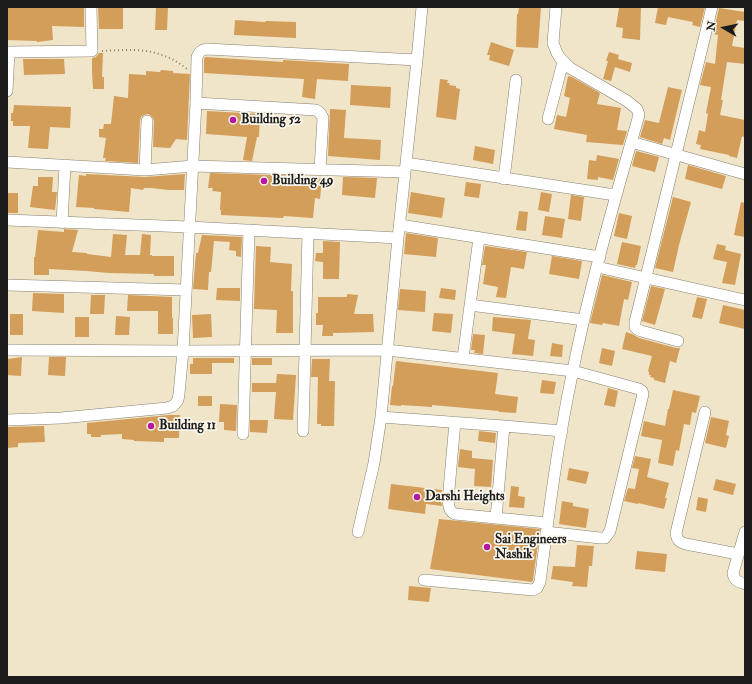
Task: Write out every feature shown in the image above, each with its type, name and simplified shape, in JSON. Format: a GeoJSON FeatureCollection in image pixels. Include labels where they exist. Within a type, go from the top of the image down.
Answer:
{"type":"FeatureCollection","features":[{"type":"Feature","properties":{"kind":"street"},"geometry":{"type":"LineString","coordinates":[[7,91],[8,52],[92,51],[91,7]]}},
{"type":"Feature","properties":{"kind":"street"},"geometry":{"type":"LineString","coordinates":[[358,532],[374,462],[381,416],[422,7]]}},
{"type":"Feature","properties":{"kind":"street"},"geometry":{"type":"LineString","coordinates":[[424,580],[533,590],[537,588],[540,582],[562,432],[573,371],[615,195],[639,115],[637,109],[627,101],[570,68],[563,62],[557,53],[554,43],[556,7]]}},
{"type":"Feature","properties":{"kind":"street"},"geometry":{"type":"LineString","coordinates":[[678,341],[641,331],[635,327],[635,322],[712,7]]}},
{"type":"Feature","properties":{"kind":"street"},"geometry":{"type":"LineString","coordinates":[[7,420],[61,418],[167,408],[176,404],[179,394],[183,351],[197,57],[202,50],[207,49],[417,60]]}},
{"type":"Feature","properties":{"kind":"street"},"geometry":{"type":"LineString","coordinates":[[548,119],[563,62]]}},
{"type":"Feature","properties":{"kind":"street"},"geometry":{"type":"LineString","coordinates":[[504,178],[516,80]]}},
{"type":"Feature","properties":{"kind":"street"},"geometry":{"type":"LineString","coordinates":[[196,103],[319,111],[323,118],[320,169]]}},
{"type":"Feature","properties":{"kind":"street"},"geometry":{"type":"LineString","coordinates":[[145,170],[147,121]]}},
{"type":"Feature","properties":{"kind":"street"},"geometry":{"type":"LineString","coordinates":[[631,142],[745,174]]}},
{"type":"Feature","properties":{"kind":"street"},"geometry":{"type":"LineString","coordinates":[[7,162],[145,170],[193,166],[320,169],[405,168],[504,178],[615,195]]}},
{"type":"Feature","properties":{"kind":"street"},"geometry":{"type":"LineString","coordinates":[[62,223],[65,165]]}},
{"type":"Feature","properties":{"kind":"street"},"geometry":{"type":"LineString","coordinates":[[7,220],[190,227],[398,238]]}},
{"type":"Feature","properties":{"kind":"street"},"geometry":{"type":"LineString","coordinates":[[400,225],[479,238],[598,262],[646,278],[745,300]]}},
{"type":"Feature","properties":{"kind":"street"},"geometry":{"type":"LineString","coordinates":[[243,434],[249,230]]}},
{"type":"Feature","properties":{"kind":"street"},"geometry":{"type":"LineString","coordinates":[[303,431],[308,234]]}},
{"type":"Feature","properties":{"kind":"street"},"geometry":{"type":"LineString","coordinates":[[463,358],[479,238]]}},
{"type":"Feature","properties":{"kind":"street"},"geometry":{"type":"LineString","coordinates":[[7,285],[186,290]]}},
{"type":"Feature","properties":{"kind":"street"},"geometry":{"type":"LineString","coordinates":[[470,305],[584,320]]}},
{"type":"Feature","properties":{"kind":"street"},"geometry":{"type":"LineString","coordinates":[[7,350],[387,350],[573,371],[639,389],[643,394],[610,531],[605,538],[496,518],[455,514],[450,511],[448,501],[455,422]]}},
{"type":"Feature","properties":{"kind":"street"},"geometry":{"type":"LineString","coordinates":[[705,412],[676,534],[677,539],[686,544],[738,554]]}},
{"type":"Feature","properties":{"kind":"street"},"geometry":{"type":"LineString","coordinates":[[381,416],[562,432]]}},
{"type":"Feature","properties":{"kind":"street"},"geometry":{"type":"LineString","coordinates":[[496,518],[504,426]]}},
{"type":"Feature","properties":{"kind":"street"},"geometry":{"type":"LineString","coordinates":[[745,532],[733,573],[736,581],[745,584]]}},
{"type":"Feature","properties":{"kind":"path"},"geometry":{"type":"LineString","coordinates":[[92,51],[149,51],[173,59],[197,75]]}},
{"type":"Feature","properties":{"kind":"building"},"geometry":{"type":"Polygon","coordinates":[[[7,7],[84,7],[84,27],[52,26],[53,40],[37,42],[7,40],[7,7]]]}},
{"type":"Feature","properties":{"kind":"building"},"geometry":{"type":"Polygon","coordinates":[[[98,7],[123,7],[123,29],[99,29],[98,7]]]}},
{"type":"Feature","properties":{"kind":"building"},"geometry":{"type":"Polygon","coordinates":[[[156,7],[168,7],[167,30],[155,30],[156,7]]]}},
{"type":"Feature","properties":{"kind":"building"},"geometry":{"type":"Polygon","coordinates":[[[519,7],[541,7],[538,48],[516,47],[517,14],[519,7]]]}},
{"type":"Feature","properties":{"kind":"building"},"geometry":{"type":"Polygon","coordinates":[[[619,7],[641,7],[640,40],[622,38],[623,28],[616,27],[619,7]]]}},
{"type":"Feature","properties":{"kind":"building"},"geometry":{"type":"Polygon","coordinates":[[[658,7],[705,7],[700,27],[692,25],[693,22],[668,17],[666,25],[655,23],[658,7]]]}},
{"type":"Feature","properties":{"kind":"building"},"geometry":{"type":"Polygon","coordinates":[[[719,8],[745,12],[745,21],[737,20],[732,46],[745,48],[745,64],[727,62],[720,115],[745,120],[745,133],[744,137],[742,136],[737,158],[700,149],[701,145],[696,144],[699,130],[705,132],[708,114],[706,113],[711,87],[700,85],[706,62],[715,64],[718,35],[714,34],[714,30],[719,8]]]}},
{"type":"Feature","properties":{"kind":"building"},"geometry":{"type":"Polygon","coordinates":[[[235,20],[296,22],[296,38],[234,35],[235,20]]]}},
{"type":"Feature","properties":{"kind":"building"},"geometry":{"type":"Polygon","coordinates":[[[491,42],[514,50],[509,66],[489,60],[490,55],[487,55],[491,42]]]}},
{"type":"Feature","properties":{"kind":"building"},"geometry":{"type":"Polygon","coordinates":[[[609,52],[619,55],[618,59],[632,63],[630,72],[615,67],[611,81],[603,79],[609,52]]]}},
{"type":"Feature","properties":{"kind":"building"},"geometry":{"type":"Polygon","coordinates":[[[99,53],[103,53],[102,77],[104,77],[104,89],[93,89],[92,58],[96,57],[99,53]]]}},
{"type":"Feature","properties":{"kind":"building"},"geometry":{"type":"Polygon","coordinates":[[[205,57],[283,62],[283,60],[349,64],[348,81],[317,79],[315,99],[302,97],[304,79],[204,73],[205,57]]]}},
{"type":"Feature","properties":{"kind":"building"},"geometry":{"type":"Polygon","coordinates":[[[23,59],[64,59],[65,74],[24,75],[23,59]]]}},
{"type":"Feature","properties":{"kind":"building"},"geometry":{"type":"Polygon","coordinates":[[[161,70],[173,71],[173,73],[190,74],[187,140],[176,139],[170,148],[153,147],[154,121],[150,115],[144,115],[141,117],[140,121],[138,163],[105,161],[106,158],[103,158],[106,138],[99,137],[99,129],[103,129],[104,124],[111,124],[114,96],[128,98],[129,74],[146,75],[146,71],[160,72],[161,70]]]}},
{"type":"Feature","properties":{"kind":"building"},"geometry":{"type":"Polygon","coordinates":[[[568,76],[600,93],[597,104],[621,108],[617,130],[627,131],[623,145],[586,142],[587,135],[554,129],[557,115],[566,117],[570,98],[564,96],[568,76]]]}},
{"type":"Feature","properties":{"kind":"building"},"geometry":{"type":"Polygon","coordinates":[[[440,79],[448,80],[447,83],[450,83],[449,85],[456,86],[456,88],[460,89],[456,120],[436,117],[440,79]]]}},
{"type":"Feature","properties":{"kind":"building"},"geometry":{"type":"Polygon","coordinates":[[[351,85],[391,87],[390,108],[350,105],[351,85]]]}},
{"type":"Feature","properties":{"kind":"building"},"geometry":{"type":"Polygon","coordinates":[[[668,87],[682,90],[670,140],[664,138],[662,144],[640,137],[645,120],[659,123],[668,87]]]}},
{"type":"Feature","properties":{"kind":"building"},"geometry":{"type":"Polygon","coordinates":[[[14,105],[71,107],[70,128],[50,127],[48,149],[28,148],[30,126],[13,126],[13,121],[11,121],[11,113],[13,113],[14,105]]]}},
{"type":"Feature","properties":{"kind":"building"},"geometry":{"type":"Polygon","coordinates":[[[330,109],[346,110],[344,138],[381,140],[380,160],[328,156],[330,109]]]}},
{"type":"Feature","properties":{"kind":"building","name":"Building 52"},"geometry":{"type":"Polygon","coordinates":[[[207,111],[260,114],[259,137],[257,137],[252,161],[243,160],[247,137],[206,134],[207,111]]]}},
{"type":"Feature","properties":{"kind":"building"},"geometry":{"type":"Polygon","coordinates":[[[475,146],[495,150],[493,164],[473,160],[475,146]]]}},
{"type":"Feature","properties":{"kind":"building"},"geometry":{"type":"Polygon","coordinates":[[[636,151],[659,157],[655,172],[632,166],[636,151]]]}},
{"type":"Feature","properties":{"kind":"building"},"geometry":{"type":"Polygon","coordinates":[[[597,155],[619,159],[613,180],[598,177],[598,180],[587,179],[589,160],[596,161],[597,155]]]}},
{"type":"Feature","properties":{"kind":"building"},"geometry":{"type":"Polygon","coordinates":[[[688,165],[726,176],[722,189],[685,179],[688,165]]]}},
{"type":"Feature","properties":{"kind":"building"},"geometry":{"type":"Polygon","coordinates":[[[210,173],[301,176],[322,179],[320,199],[315,198],[313,218],[221,215],[221,192],[212,191],[213,188],[208,188],[210,173]]]}},
{"type":"Feature","properties":{"kind":"building"},"geometry":{"type":"Polygon","coordinates":[[[86,174],[145,177],[185,174],[184,190],[144,188],[143,190],[131,188],[129,212],[76,207],[79,175],[86,176],[86,174]]]}},
{"type":"Feature","properties":{"kind":"building"},"geometry":{"type":"Polygon","coordinates":[[[38,177],[53,177],[52,192],[57,192],[55,210],[30,207],[33,186],[38,186],[38,177]]]}},
{"type":"Feature","properties":{"kind":"building"},"geometry":{"type":"Polygon","coordinates":[[[343,177],[377,178],[375,198],[342,195],[343,177]]]}},
{"type":"Feature","properties":{"kind":"building"},"geometry":{"type":"Polygon","coordinates":[[[466,182],[481,184],[479,198],[464,196],[466,182]]]}},
{"type":"Feature","properties":{"kind":"building"},"geometry":{"type":"Polygon","coordinates":[[[411,192],[445,198],[442,218],[408,213],[411,192]]]}},
{"type":"Feature","properties":{"kind":"building"},"geometry":{"type":"Polygon","coordinates":[[[541,192],[552,194],[549,212],[538,210],[541,192]]]}},
{"type":"Feature","properties":{"kind":"building"},"geometry":{"type":"Polygon","coordinates":[[[7,193],[18,193],[18,213],[7,213],[7,193]]]}},
{"type":"Feature","properties":{"kind":"building"},"geometry":{"type":"Polygon","coordinates":[[[571,195],[584,197],[581,221],[568,219],[571,195]]]}},
{"type":"Feature","properties":{"kind":"building"},"geometry":{"type":"Polygon","coordinates":[[[673,197],[691,202],[673,272],[655,268],[673,197]]]}},
{"type":"Feature","properties":{"kind":"building"},"geometry":{"type":"Polygon","coordinates":[[[741,202],[745,203],[745,237],[734,235],[741,202]]]}},
{"type":"Feature","properties":{"kind":"building"},"geometry":{"type":"Polygon","coordinates":[[[519,211],[528,212],[526,231],[516,230],[519,211]]]}},
{"type":"Feature","properties":{"kind":"building"},"geometry":{"type":"Polygon","coordinates":[[[619,213],[632,216],[627,239],[614,236],[619,213]]]}},
{"type":"Feature","properties":{"kind":"building"},"geometry":{"type":"Polygon","coordinates":[[[545,216],[565,219],[562,238],[542,235],[545,216]]]}},
{"type":"Feature","properties":{"kind":"building"},"geometry":{"type":"Polygon","coordinates":[[[64,229],[78,230],[72,252],[111,257],[113,234],[127,235],[125,255],[140,255],[142,234],[151,235],[150,255],[174,256],[174,276],[49,269],[49,275],[34,275],[34,257],[38,230],[64,232],[64,229]]]}},
{"type":"Feature","properties":{"kind":"building"},"geometry":{"type":"Polygon","coordinates":[[[406,233],[438,238],[436,257],[404,254],[406,233]]]}},
{"type":"Feature","properties":{"kind":"building"},"geometry":{"type":"Polygon","coordinates":[[[202,235],[242,237],[241,257],[236,256],[236,251],[229,250],[230,242],[214,241],[208,290],[193,289],[196,253],[198,253],[202,235]]]}},
{"type":"Feature","properties":{"kind":"building"},"geometry":{"type":"Polygon","coordinates":[[[323,241],[340,242],[339,279],[323,279],[323,262],[315,261],[316,253],[323,253],[323,241]]]}},
{"type":"Feature","properties":{"kind":"building"},"geometry":{"type":"Polygon","coordinates":[[[622,242],[641,246],[635,268],[617,264],[622,242]]]}},
{"type":"Feature","properties":{"kind":"building"},"geometry":{"type":"Polygon","coordinates":[[[717,244],[726,246],[725,250],[741,254],[735,285],[722,283],[727,262],[713,259],[717,244]]]}},
{"type":"Feature","properties":{"kind":"building"},"geometry":{"type":"Polygon","coordinates":[[[256,246],[271,247],[270,262],[292,264],[291,291],[293,291],[293,333],[276,333],[277,310],[254,309],[256,246]]]}},
{"type":"Feature","properties":{"kind":"building"},"geometry":{"type":"Polygon","coordinates":[[[485,246],[527,252],[524,269],[511,267],[506,298],[496,297],[498,287],[483,284],[486,265],[482,265],[485,246]]]}},
{"type":"Feature","properties":{"kind":"building"},"geometry":{"type":"Polygon","coordinates":[[[552,256],[582,261],[579,279],[549,274],[552,256]]]}},
{"type":"Feature","properties":{"kind":"building"},"geometry":{"type":"Polygon","coordinates":[[[602,275],[632,282],[628,300],[624,299],[619,326],[603,323],[602,325],[590,323],[602,275]]]}},
{"type":"Feature","properties":{"kind":"building"},"geometry":{"type":"Polygon","coordinates":[[[651,286],[665,289],[655,325],[642,321],[651,286]]]}},
{"type":"Feature","properties":{"kind":"building"},"geometry":{"type":"Polygon","coordinates":[[[217,288],[240,288],[240,301],[216,300],[217,288]]]}},
{"type":"Feature","properties":{"kind":"building"},"geometry":{"type":"Polygon","coordinates":[[[441,288],[456,290],[455,300],[439,298],[441,288]]]}},
{"type":"Feature","properties":{"kind":"building"},"geometry":{"type":"Polygon","coordinates":[[[400,289],[426,291],[425,312],[398,310],[400,289]]]}},
{"type":"Feature","properties":{"kind":"building"},"geometry":{"type":"Polygon","coordinates":[[[33,293],[64,294],[64,313],[32,311],[33,293]]]}},
{"type":"Feature","properties":{"kind":"building"},"geometry":{"type":"Polygon","coordinates":[[[347,294],[358,295],[354,314],[373,314],[374,332],[333,333],[333,336],[322,336],[323,325],[316,325],[318,297],[347,297],[347,294]]]}},
{"type":"Feature","properties":{"kind":"building"},"geometry":{"type":"Polygon","coordinates":[[[91,295],[105,295],[104,314],[90,314],[91,295]]]}},
{"type":"Feature","properties":{"kind":"building"},"geometry":{"type":"Polygon","coordinates":[[[128,295],[172,297],[173,334],[158,334],[158,311],[127,311],[128,295]]]}},
{"type":"Feature","properties":{"kind":"building"},"geometry":{"type":"Polygon","coordinates":[[[697,297],[707,299],[702,319],[692,317],[697,297]]]}},
{"type":"Feature","properties":{"kind":"building"},"geometry":{"type":"Polygon","coordinates":[[[723,305],[745,310],[745,329],[719,323],[723,305]]]}},
{"type":"Feature","properties":{"kind":"building"},"geometry":{"type":"Polygon","coordinates":[[[434,313],[453,314],[451,333],[432,331],[434,313]]]}},
{"type":"Feature","properties":{"kind":"building"},"geometry":{"type":"Polygon","coordinates":[[[10,314],[23,314],[23,335],[10,335],[10,314]]]}},
{"type":"Feature","properties":{"kind":"building"},"geometry":{"type":"Polygon","coordinates":[[[211,314],[212,337],[193,338],[192,315],[211,314]]]}},
{"type":"Feature","properties":{"kind":"building"},"geometry":{"type":"Polygon","coordinates":[[[116,316],[130,317],[129,335],[115,335],[116,316]]]}},
{"type":"Feature","properties":{"kind":"building"},"geometry":{"type":"Polygon","coordinates":[[[75,317],[89,317],[89,337],[75,337],[75,317]]]}},
{"type":"Feature","properties":{"kind":"building"},"geometry":{"type":"Polygon","coordinates":[[[493,317],[531,320],[528,339],[535,340],[533,356],[512,354],[515,334],[492,331],[493,317]]]}},
{"type":"Feature","properties":{"kind":"building"},"geometry":{"type":"Polygon","coordinates":[[[626,332],[639,338],[680,348],[676,363],[670,361],[665,383],[654,380],[654,378],[650,377],[651,375],[649,375],[648,371],[652,356],[622,349],[626,332]]]}},
{"type":"Feature","properties":{"kind":"building"},"geometry":{"type":"Polygon","coordinates":[[[473,334],[485,335],[483,354],[474,353],[475,350],[471,350],[473,334]]]}},
{"type":"Feature","properties":{"kind":"building"},"geometry":{"type":"Polygon","coordinates":[[[552,343],[563,345],[562,357],[550,356],[552,343]]]}},
{"type":"Feature","properties":{"kind":"building"},"geometry":{"type":"Polygon","coordinates":[[[602,348],[615,351],[612,366],[599,363],[602,348]]]}},
{"type":"Feature","properties":{"kind":"building"},"geometry":{"type":"Polygon","coordinates":[[[22,357],[21,376],[7,375],[8,359],[22,357]]]}},
{"type":"Feature","properties":{"kind":"building"},"geometry":{"type":"Polygon","coordinates":[[[49,357],[66,357],[65,376],[48,375],[49,357]]]}},
{"type":"Feature","properties":{"kind":"building"},"geometry":{"type":"Polygon","coordinates":[[[193,358],[234,358],[234,363],[212,363],[212,374],[190,374],[190,364],[193,364],[193,358]]]}},
{"type":"Feature","properties":{"kind":"building"},"geometry":{"type":"Polygon","coordinates":[[[252,358],[272,358],[272,365],[252,365],[252,358]]]}},
{"type":"Feature","properties":{"kind":"building"},"geometry":{"type":"Polygon","coordinates":[[[312,359],[330,359],[329,381],[335,381],[334,426],[321,426],[321,424],[317,424],[318,377],[311,377],[312,359]]]}},
{"type":"Feature","properties":{"kind":"building"},"geometry":{"type":"Polygon","coordinates":[[[396,361],[498,373],[495,394],[518,397],[516,413],[432,405],[432,407],[390,405],[396,361]]]}},
{"type":"Feature","properties":{"kind":"building"},"geometry":{"type":"Polygon","coordinates":[[[277,374],[296,375],[293,420],[274,419],[276,392],[252,392],[252,383],[276,383],[277,374]]]}},
{"type":"Feature","properties":{"kind":"building"},"geometry":{"type":"Polygon","coordinates":[[[542,380],[556,382],[554,394],[540,393],[542,380]]]}},
{"type":"Feature","properties":{"kind":"building"},"geometry":{"type":"Polygon","coordinates":[[[608,388],[618,391],[615,407],[604,405],[608,388]]]}},
{"type":"Feature","properties":{"kind":"building"},"geometry":{"type":"Polygon","coordinates":[[[673,390],[700,396],[696,413],[692,412],[690,425],[684,424],[679,451],[676,450],[673,466],[658,463],[662,440],[641,436],[644,421],[665,426],[673,390]]]}},
{"type":"Feature","properties":{"kind":"building"},"geometry":{"type":"Polygon","coordinates":[[[198,396],[212,396],[212,406],[198,406],[198,396]]]}},
{"type":"Feature","properties":{"kind":"building"},"geometry":{"type":"Polygon","coordinates":[[[220,404],[237,405],[236,431],[224,430],[224,422],[219,422],[220,404]]]}},
{"type":"Feature","properties":{"kind":"building","name":"Building 11"},"geometry":{"type":"Polygon","coordinates":[[[180,415],[179,438],[164,438],[164,442],[122,439],[122,434],[91,437],[91,434],[87,434],[87,423],[180,415]]]}},
{"type":"Feature","properties":{"kind":"building"},"geometry":{"type":"Polygon","coordinates":[[[711,417],[729,421],[726,435],[729,436],[726,448],[705,443],[711,417]]]}},
{"type":"Feature","properties":{"kind":"building"},"geometry":{"type":"Polygon","coordinates":[[[250,420],[268,420],[267,433],[250,432],[250,420]]]}},
{"type":"Feature","properties":{"kind":"building"},"geometry":{"type":"Polygon","coordinates":[[[44,426],[45,442],[18,443],[18,447],[7,448],[7,427],[44,426]]]}},
{"type":"Feature","properties":{"kind":"building"},"geometry":{"type":"Polygon","coordinates":[[[479,431],[496,433],[495,443],[478,441],[479,431]]]}},
{"type":"Feature","properties":{"kind":"building"},"geometry":{"type":"Polygon","coordinates":[[[460,449],[472,451],[472,458],[493,460],[491,487],[474,486],[475,469],[458,467],[460,449]]]}},
{"type":"Feature","properties":{"kind":"building"},"geometry":{"type":"Polygon","coordinates":[[[635,456],[651,459],[647,477],[669,483],[664,509],[624,501],[628,488],[635,489],[639,469],[632,468],[635,456]]]}},
{"type":"Feature","properties":{"kind":"building"},"geometry":{"type":"Polygon","coordinates":[[[569,468],[589,472],[586,484],[567,480],[569,468]]]}},
{"type":"Feature","properties":{"kind":"building"},"geometry":{"type":"Polygon","coordinates":[[[716,479],[736,484],[733,495],[713,490],[716,479]]]}},
{"type":"Feature","properties":{"kind":"building","name":"Darshi Heights"},"geometry":{"type":"Polygon","coordinates":[[[391,484],[442,490],[442,506],[426,504],[425,514],[388,509],[391,484]]]}},
{"type":"Feature","properties":{"kind":"building"},"geometry":{"type":"Polygon","coordinates":[[[511,486],[519,487],[518,496],[525,497],[524,508],[509,507],[511,486]]]}},
{"type":"Feature","properties":{"kind":"building"},"geometry":{"type":"Polygon","coordinates":[[[698,497],[708,499],[706,512],[696,510],[698,497]]]}},
{"type":"Feature","properties":{"kind":"building"},"geometry":{"type":"Polygon","coordinates":[[[562,501],[573,503],[573,506],[589,509],[586,528],[559,524],[562,501]]]}},
{"type":"Feature","properties":{"kind":"building","name":"Sai Engineers Nashik"},"geometry":{"type":"Polygon","coordinates":[[[439,519],[540,529],[532,582],[430,569],[439,519]]]}},
{"type":"Feature","properties":{"kind":"building"},"geometry":{"type":"Polygon","coordinates":[[[577,545],[594,546],[592,566],[589,566],[587,587],[572,586],[573,582],[551,579],[553,566],[575,567],[577,545]]]}},
{"type":"Feature","properties":{"kind":"building"},"geometry":{"type":"Polygon","coordinates":[[[637,551],[667,554],[665,572],[635,569],[637,551]]]}},
{"type":"Feature","properties":{"kind":"building"},"geometry":{"type":"Polygon","coordinates":[[[409,586],[431,588],[429,602],[408,600],[409,586]]]}},
{"type":"Feature","properties":{"kind":"place","name":"Building 52"},"geometry":{"type":"Point","coordinates":[233,120]}},
{"type":"Feature","properties":{"kind":"place","name":"Building 49"},"geometry":{"type":"Point","coordinates":[264,181]}},
{"type":"Feature","properties":{"kind":"place","name":"Building 11"},"geometry":{"type":"Point","coordinates":[151,426]}},
{"type":"Feature","properties":{"kind":"place","name":"Darshi Heights"},"geometry":{"type":"Point","coordinates":[417,497]}},
{"type":"Feature","properties":{"kind":"place","name":"Sai Engineers Nashik"},"geometry":{"type":"Point","coordinates":[487,547]}}]}
